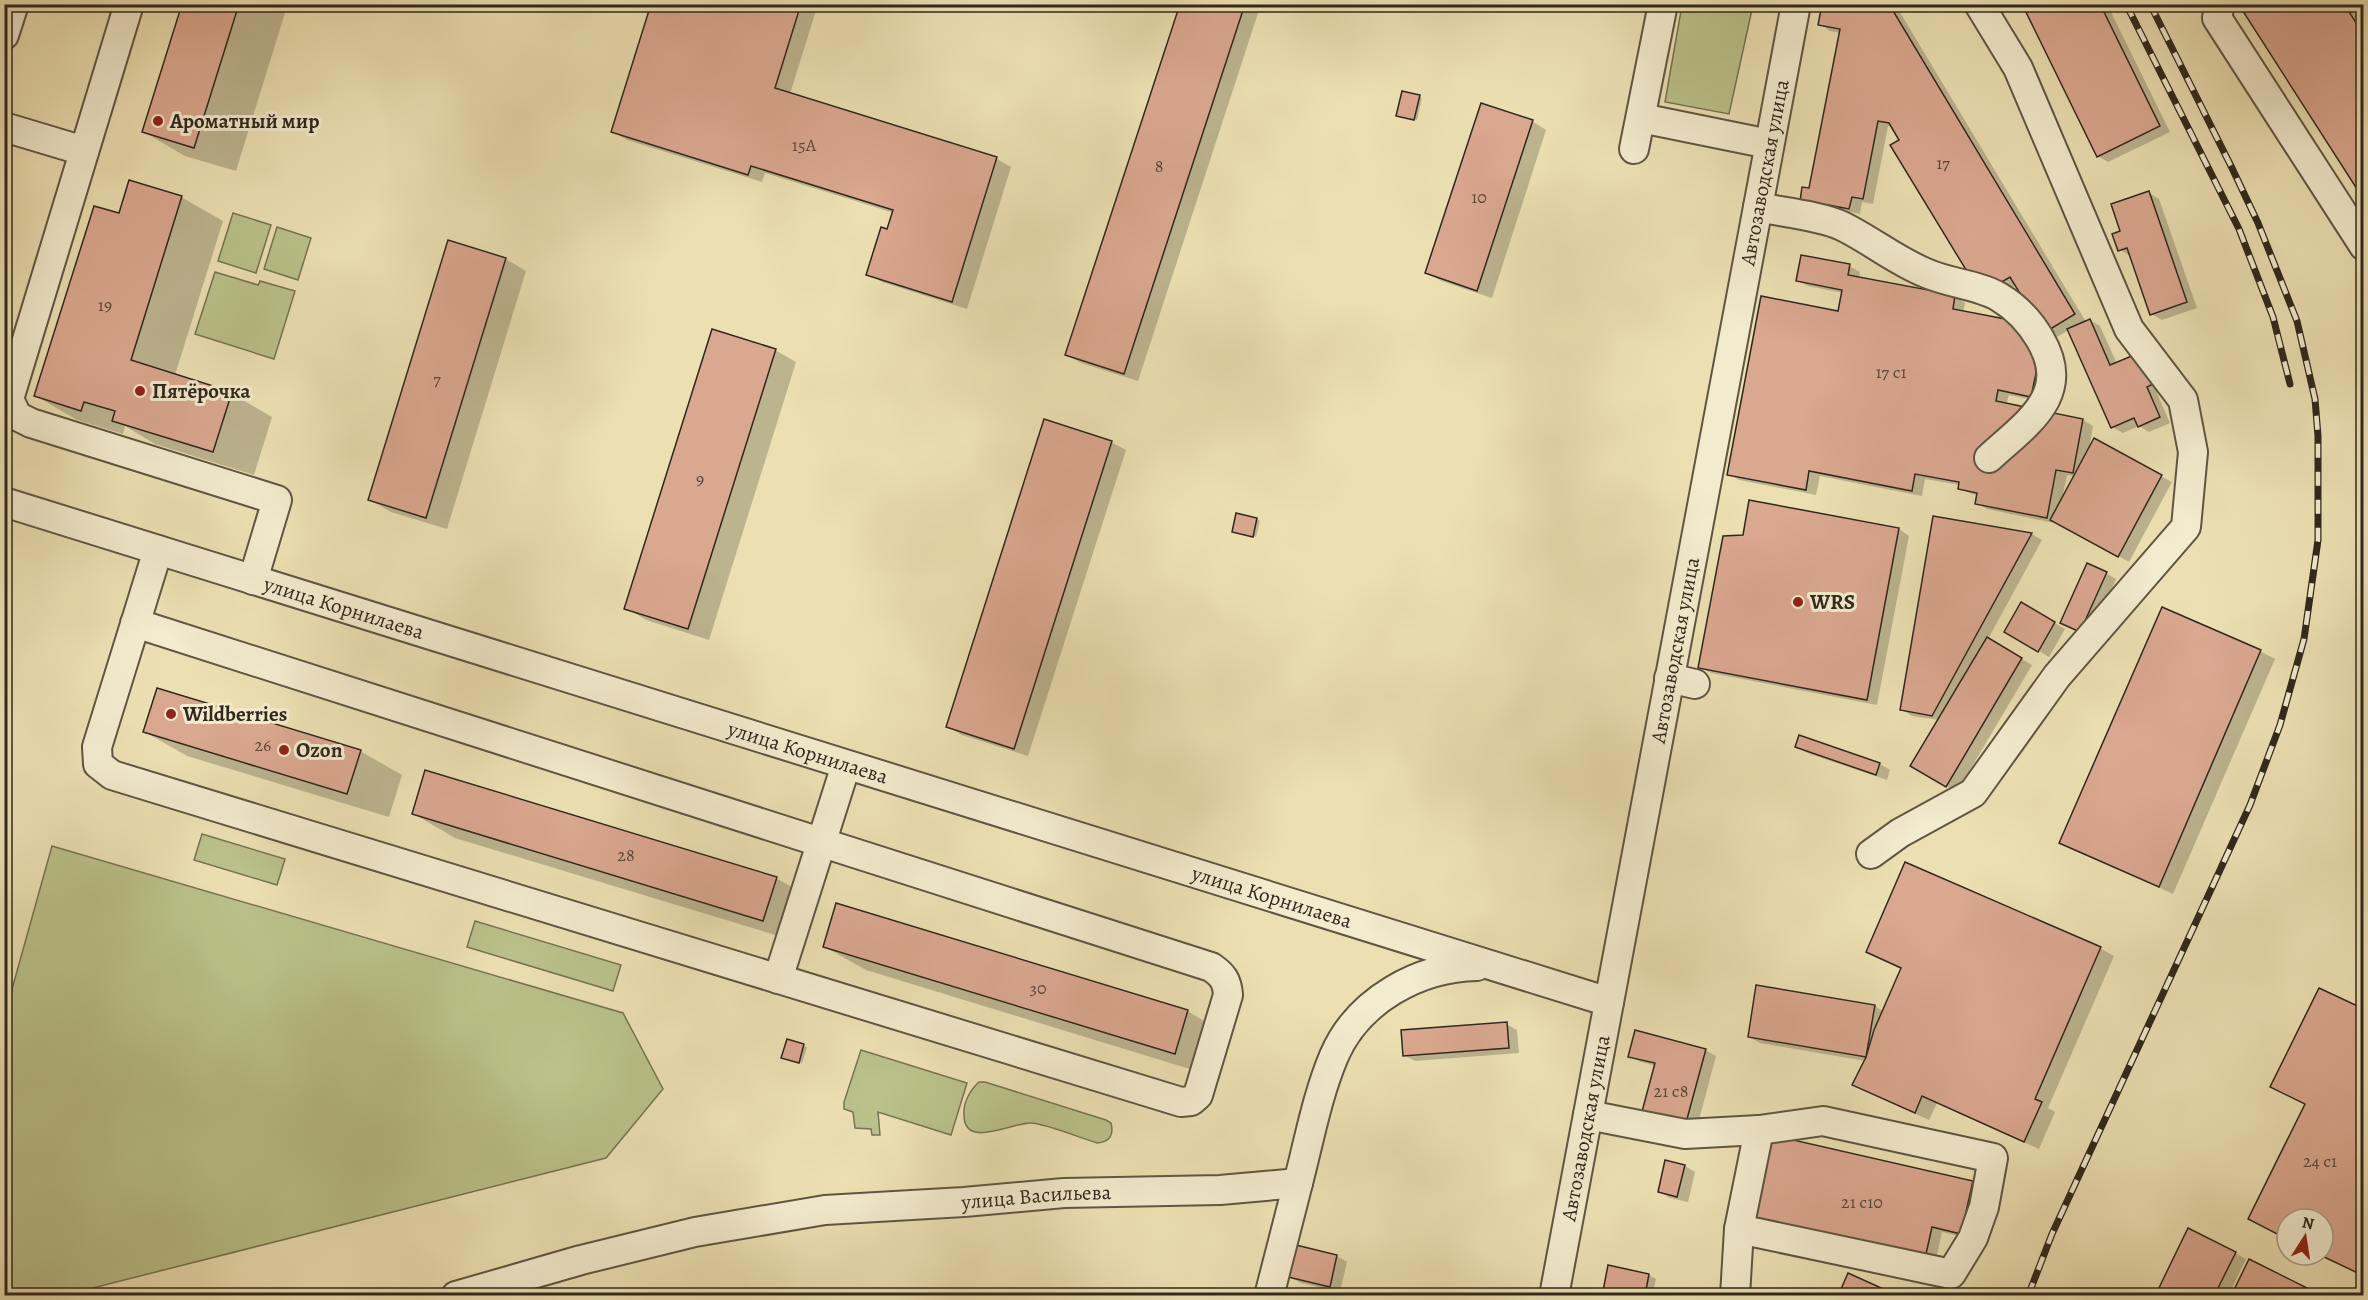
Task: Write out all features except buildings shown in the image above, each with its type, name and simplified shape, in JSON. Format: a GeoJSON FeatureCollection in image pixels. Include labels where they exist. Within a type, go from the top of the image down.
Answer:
{"type":"FeatureCollection","features":[{"type":"Feature","properties":{"kind":"street"},"geometry":{"type":"LineString","coordinates":[[4,35],[14,4]]}},
{"type":"Feature","properties":{"kind":"street"},"geometry":{"type":"LineString","coordinates":[[129,4],[9,399],[17,416],[31,423],[278,500],[253,580]]}},
{"type":"Feature","properties":{"kind":"street"},"geometry":{"type":"LineString","coordinates":[[1634,149],[1663,4]]}},
{"type":"Feature","properties":{"kind":"street","name":"Автозаводская улица"},"geometry":{"type":"LineString","coordinates":[[1554,1296],[1609,1002],[1682,681],[1758,207],[1796,4]]}},
{"type":"Feature","properties":{"kind":"street"},"geometry":{"type":"LineString","coordinates":[[1871,854],[1900,833],[1973,793],[2057,676],[2186,527],[2193,452],[2183,400],[2129,329],[2018,68],[1979,4]]}},
{"type":"Feature","properties":{"kind":"street"},"geometry":{"type":"LineString","coordinates":[[2220,4],[2217,18],[2364,246]]}},
{"type":"Feature","properties":{"kind":"street"},"geometry":{"type":"LineString","coordinates":[[1641,118],[1770,144]]}},
{"type":"Feature","properties":{"kind":"street"},"geometry":{"type":"LineString","coordinates":[[4,127],[84,151]]}},
{"type":"Feature","properties":{"kind":"street"},"geometry":{"type":"LineString","coordinates":[[1758,207],[1840,225],[1926,273],[1998,296],[2033,326],[2050,355],[2053,370],[2051,385],[2044,404],[2036,414],[1989,458]]}},
{"type":"Feature","properties":{"kind":"street","name":"улица Корнилаева"},"geometry":{"type":"LineString","coordinates":[[4,502],[1609,1002]]}},
{"type":"Feature","properties":{"kind":"street"},"geometry":{"type":"LineString","coordinates":[[135,623],[1211,967],[1222,974],[1228,985],[1228,995],[1198,1095],[1191,1101],[1181,1102],[112,774],[98,764],[97,747],[135,623],[158,550]]}},
{"type":"Feature","properties":{"kind":"street"},"geometry":{"type":"LineString","coordinates":[[778,979],[846,765]]}},
{"type":"Feature","properties":{"kind":"street"},"geometry":{"type":"LineString","coordinates":[[1269,1296],[1335,1054],[1356,1021],[1385,994],[1418,976],[1456,966],[1494,966]]}},
{"type":"Feature","properties":{"kind":"street"},"geometry":{"type":"LineString","coordinates":[[1588,1116],[1685,1134],[1759,1130],[1823,1121],[1994,1158],[1984,1207],[1973,1238],[1951,1274],[1739,1229]]}},
{"type":"Feature","properties":{"kind":"street"},"geometry":{"type":"LineString","coordinates":[[1735,1296],[1739,1229],[1759,1130]]}},
{"type":"Feature","properties":{"kind":"street","name":"улица Васильева"},"geometry":{"type":"LineString","coordinates":[[456,1296],[581,1260],[694,1232],[825,1210],[964,1202],[1064,1193],[1220,1190],[1298,1183]]}},
{"type":"Feature","properties":{"kind":"green space"},"geometry":{"type":"Polygon","coordinates":[[[1682,5],[1753,5],[1729,114],[1665,102],[1682,5]]]}},
{"type":"Feature","properties":{"kind":"green space"},"geometry":{"type":"Polygon","coordinates":[[[233,213],[271,225],[256,273],[218,261],[233,213]]]}},
{"type":"Feature","properties":{"kind":"green space"},"geometry":{"type":"Polygon","coordinates":[[[277,227],[311,238],[298,280],[264,269],[277,227]]]}},
{"type":"Feature","properties":{"kind":"green space"},"geometry":{"type":"Polygon","coordinates":[[[215,272],[258,285],[260,281],[295,291],[274,359],[195,334],[215,272]]]}},
{"type":"Feature","properties":{"kind":"green space"},"geometry":{"type":"Polygon","coordinates":[[[202,834],[285,859],[277,885],[194,860],[202,834]]]}},
{"type":"Feature","properties":{"kind":"green space"},"geometry":{"type":"Polygon","coordinates":[[[52,846],[623,1013],[663,1089],[606,1158],[65,1295],[5,1295],[5,1014],[52,846]]]}},
{"type":"Feature","properties":{"kind":"green space"},"geometry":{"type":"Polygon","coordinates":[[[475,921],[621,965],[613,991],[467,947],[475,921]]]}},
{"type":"Feature","properties":{"kind":"green space"},"geometry":{"type":"Polygon","coordinates":[[[861,1050],[967,1083],[951,1135],[878,1112],[880,1135],[872,1135],[871,1129],[855,1128],[853,1112],[844,1109],[844,1102],[861,1050]]]}},
{"type":"Feature","properties":{"kind":"green space"},"geometry":{"type":"Polygon","coordinates":[[[979,1082],[1106,1120],[1111,1123],[1110,1137],[1097,1143],[1055,1128],[1031,1123],[991,1132],[972,1131],[966,1125],[964,1110],[968,1097],[979,1082]]]}},
{"type":"Feature","properties":{"kind":"railway"},"geometry":{"type":"LineString","coordinates":[[2126,4],[2239,229],[2273,317],[2290,384]]}},
{"type":"Feature","properties":{"kind":"railway"},"geometry":{"type":"LineString","coordinates":[[2028,1296],[2052,1234],[2250,805],[2280,725],[2304,639],[2318,540],[2318,436],[2315,399],[2297,321],[2258,223],[2150,4]]}},
{"type":"Feature","properties":{"kind":"place","name":"Ароматный мир"},"geometry":{"type":"Point","coordinates":[158,121]}},
{"type":"Feature","properties":{"kind":"place","name":"Пятёрочка"},"geometry":{"type":"Point","coordinates":[140,391]}},
{"type":"Feature","properties":{"kind":"place","name":"WRS"},"geometry":{"type":"Point","coordinates":[1798,602]}},
{"type":"Feature","properties":{"kind":"place","name":"Wildberries"},"geometry":{"type":"Point","coordinates":[171,714]}},
{"type":"Feature","properties":{"kind":"place","name":"Ozon"},"geometry":{"type":"Point","coordinates":[284,750]}}]}
